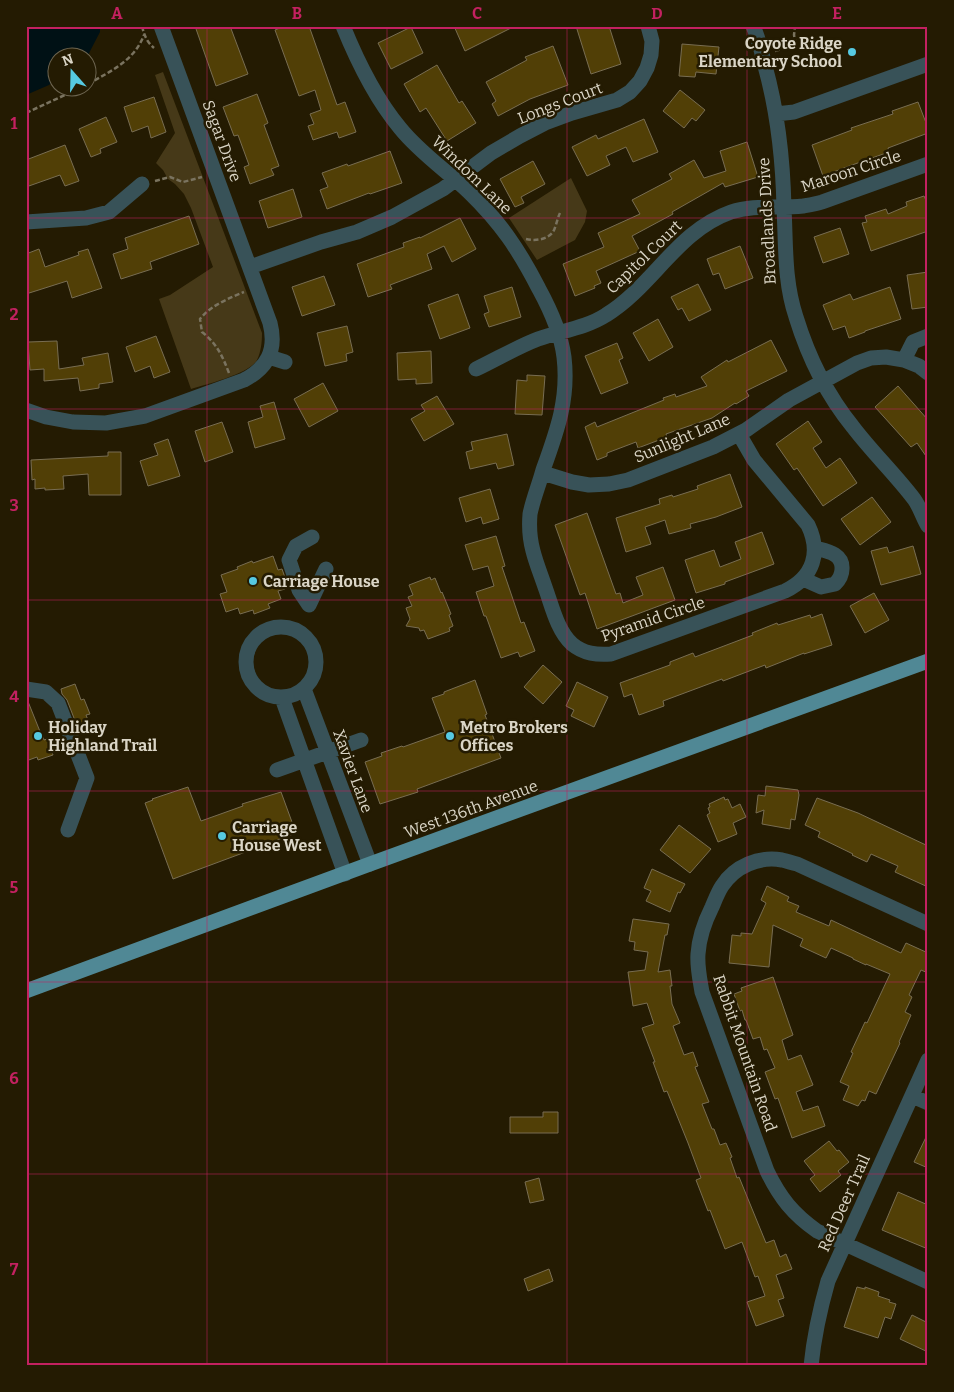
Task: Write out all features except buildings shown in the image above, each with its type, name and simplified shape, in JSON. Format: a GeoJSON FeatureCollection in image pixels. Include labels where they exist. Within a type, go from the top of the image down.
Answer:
{"type":"FeatureCollection","features":[{"type":"Feature","properties":{"kind":"main road","name":"West 136th Avenue"},"geometry":{"type":"LineString","coordinates":[[26,991],[928,661]]}},
{"type":"Feature","properties":{"kind":"street","name":"Sagar Drive"},"geometry":{"type":"LineString","coordinates":[[161,26],[272,332],[272,345],[269,357]]}},
{"type":"Feature","properties":{"kind":"street","name":"Windom Lane"},"geometry":{"type":"LineString","coordinates":[[343,26],[365,76],[381,103],[400,128],[422,151],[488,212],[524,259],[550,311],[559,332],[564,355],[565,379],[564,402],[559,425],[543,473]]}},
{"type":"Feature","properties":{"kind":"street","name":"Longs Court"},"geometry":{"type":"LineString","coordinates":[[250,268],[321,242],[357,232],[392,217],[426,199],[491,153],[520,136],[572,113],[617,100],[630,92],[640,81],[647,68],[651,55],[652,41],[648,26]]}},
{"type":"Feature","properties":{"kind":"street","name":"Broadlands Drive"},"geometry":{"type":"LineString","coordinates":[[754,26],[776,114],[780,143],[788,289],[795,316],[823,381],[852,426],[915,501],[928,526]]}},
{"type":"Feature","properties":{"kind":"street"},"geometry":{"type":"LineString","coordinates":[[776,114],[794,112],[928,64]]}},
{"type":"Feature","properties":{"kind":"street","name":"Maroon Circle"},"geometry":{"type":"LineString","coordinates":[[784,207],[804,206],[822,202],[928,164]]}},
{"type":"Feature","properties":{"kind":"street"},"geometry":{"type":"LineString","coordinates":[[26,222],[62,221],[86,218],[109,212],[142,184]]}},
{"type":"Feature","properties":{"kind":"street","name":"Capitol Court"},"geometry":{"type":"LineString","coordinates":[[476,369],[536,340],[605,316],[622,304],[699,228],[715,218],[752,208],[784,207]]}},
{"type":"Feature","properties":{"kind":"street"},"geometry":{"type":"LineString","coordinates":[[904,360],[913,342],[928,336]]}},
{"type":"Feature","properties":{"kind":"street"},"geometry":{"type":"LineString","coordinates":[[26,410],[46,417],[73,422],[106,423],[133,419],[234,384],[254,375],[269,357],[285,362]]}},
{"type":"Feature","properties":{"kind":"street"},"geometry":{"type":"LineString","coordinates":[[823,381],[857,362],[871,358],[886,357],[904,360],[919,366],[928,373]]}},
{"type":"Feature","properties":{"kind":"street","name":"Sunlight Lane"},"geometry":{"type":"LineString","coordinates":[[543,473],[589,485],[609,484],[628,480],[713,447],[739,434],[789,400],[823,381]]}},
{"type":"Feature","properties":{"kind":"street"},"geometry":{"type":"LineString","coordinates":[[739,434],[754,460],[808,525],[813,536],[814,556],[810,569],[803,579],[821,587],[835,584],[842,575],[842,564],[833,553],[815,548]]}},
{"type":"Feature","properties":{"kind":"street","name":"Pyramid Circle"},"geometry":{"type":"LineString","coordinates":[[543,473],[530,515],[532,551],[559,625],[566,638],[574,646],[586,653],[598,655],[611,654],[786,591],[803,579]]}},
{"type":"Feature","properties":{"kind":"street"},"geometry":{"type":"LineString","coordinates":[[312,537],[296,546],[289,560],[299,590],[309,605],[326,569]]}},
{"type":"Feature","properties":{"kind":"street"},"geometry":{"type":"LineString","coordinates":[[279,627],[297,630],[311,642],[317,661],[316,672],[311,682],[304,689],[294,696],[271,697],[260,692],[252,684],[247,673],[245,661],[253,640],[262,632],[279,627]]}},
{"type":"Feature","properties":{"kind":"street"},"geometry":{"type":"LineString","coordinates":[[26,689],[46,692],[58,703],[87,778],[68,830]]}},
{"type":"Feature","properties":{"kind":"street","name":"Xavier Lane"},"geometry":{"type":"LineString","coordinates":[[304,689],[370,864]]}},
{"type":"Feature","properties":{"kind":"street"},"geometry":{"type":"LineString","coordinates":[[282,698],[345,874]]}},
{"type":"Feature","properties":{"kind":"street"},"geometry":{"type":"LineString","coordinates":[[277,770],[361,740]]}},
{"type":"Feature","properties":{"kind":"street","name":"Rabbit Mountain Road"},"geometry":{"type":"LineString","coordinates":[[928,924],[797,864],[783,860],[768,859],[748,864],[731,875],[721,886],[701,934],[698,954],[698,972],[702,992],[775,1188],[787,1205],[817,1231],[928,1282]]}},
{"type":"Feature","properties":{"kind":"street","name":"Red Deer Trail"},"geometry":{"type":"LineString","coordinates":[[811,1366],[813,1340],[828,1281],[928,1060]]}},
{"type":"Feature","properties":{"kind":"street"},"geometry":{"type":"LineString","coordinates":[[912,1096],[928,1103]]}},
{"type":"Feature","properties":{"kind":"path"},"geometry":{"type":"LineString","coordinates":[[774,52],[796,45],[795,26]]}},
{"type":"Feature","properties":{"kind":"path"},"geometry":{"type":"LineString","coordinates":[[98,78],[131,56],[140,45],[144,35]]}},
{"type":"Feature","properties":{"kind":"path"},"geometry":{"type":"LineString","coordinates":[[26,113],[58,98]]}},
{"type":"Feature","properties":{"kind":"path"},"geometry":{"type":"LineString","coordinates":[[142,184],[170,177],[183,182],[215,174]]}},
{"type":"Feature","properties":{"kind":"path"},"geometry":{"type":"LineString","coordinates":[[513,243],[525,239],[538,240],[550,235],[560,213]]}},
{"type":"Feature","properties":{"kind":"path"},"geometry":{"type":"LineString","coordinates":[[234,384],[217,347],[202,332],[200,319],[224,300],[257,288]]}},
{"type":"Feature","properties":{"kind":"shaded area"},"geometry":{"type":"Polygon","coordinates":[[[26,26],[100,26],[100,32],[92,48],[48,48],[48,85],[26,95],[26,26]]]}},
{"type":"Feature","properties":{"kind":"shaded area"},"geometry":{"type":"Polygon","coordinates":[[[163,72],[262,333],[259,354],[253,365],[227,378],[191,389],[159,299],[170,295],[213,267],[184,194],[168,179],[156,163],[175,133],[155,75],[163,72]]]}},
{"type":"Feature","properties":{"kind":"shaded area"},"geometry":{"type":"Polygon","coordinates":[[[571,178],[587,211],[585,222],[575,240],[537,260],[509,218],[571,178]]]}},
{"type":"Feature","properties":{"kind":"place","name":"Coyote Ridge Elementary School"},"geometry":{"type":"Point","coordinates":[852,52]}},
{"type":"Feature","properties":{"kind":"place","name":"Carriage House"},"geometry":{"type":"Point","coordinates":[253,581]}},
{"type":"Feature","properties":{"kind":"place","name":"Holiday Highland Trail"},"geometry":{"type":"Point","coordinates":[38,736]}},
{"type":"Feature","properties":{"kind":"place","name":"Metro Brokers Offices"},"geometry":{"type":"Point","coordinates":[450,736]}},
{"type":"Feature","properties":{"kind":"place","name":"Carriage House West"},"geometry":{"type":"Point","coordinates":[222,836]}}]}
